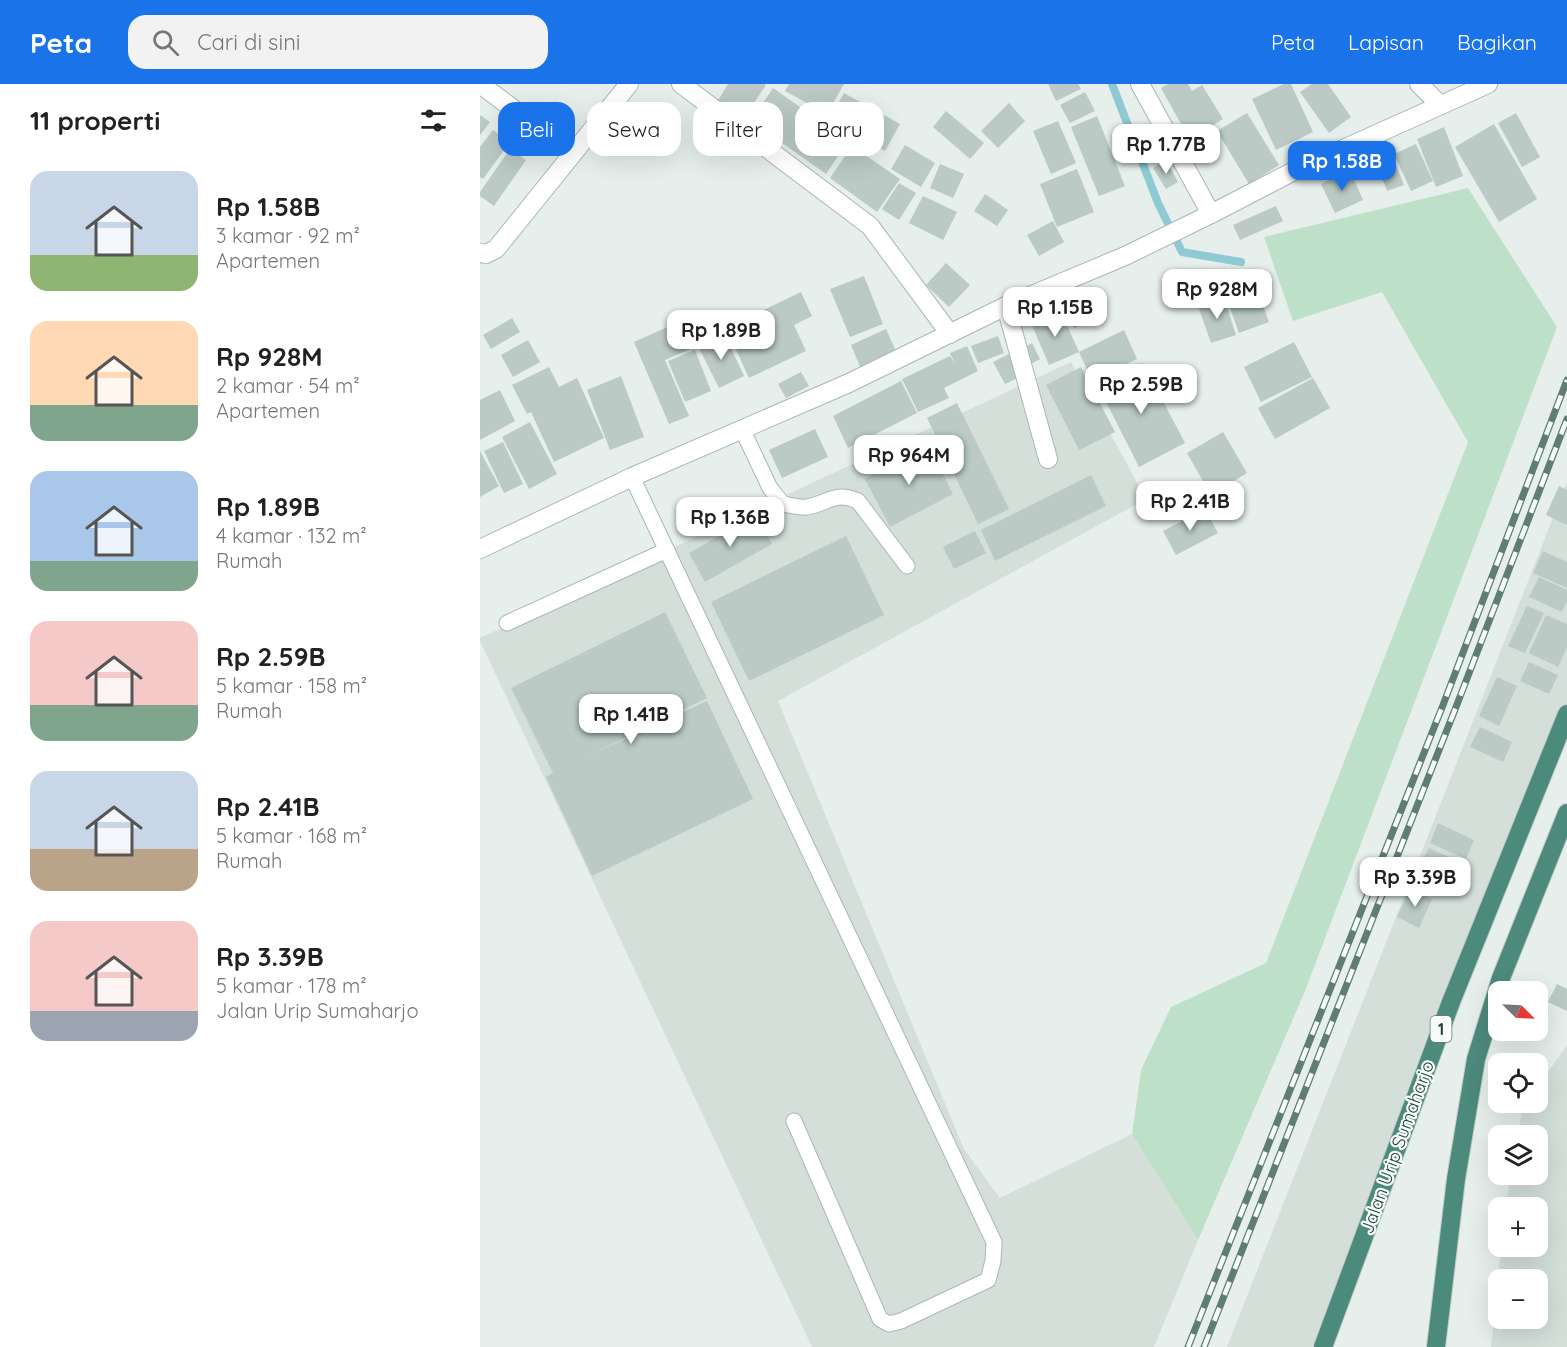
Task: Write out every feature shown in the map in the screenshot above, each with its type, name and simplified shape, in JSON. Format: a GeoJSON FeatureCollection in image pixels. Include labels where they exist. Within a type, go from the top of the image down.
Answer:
{"type":"FeatureCollection","features":[{"type":"Feature","properties":{"kind":"highway","name":"Jalan Urip Sumaharjo"},"geometry":{"type":"LineString","coordinates":[[1323,1347],[1451,1002],[1567,714]]}},
{"type":"Feature","properties":{"kind":"highway"},"geometry":{"type":"LineString","coordinates":[[1436,1347],[1456,1179],[1476,1059],[1502,978],[1567,813]]}},
{"type":"Feature","properties":{"kind":"street"},"geometry":{"type":"LineString","coordinates":[[480,84],[504,102]]}},
{"type":"Feature","properties":{"kind":"street"},"geometry":{"type":"LineString","coordinates":[[575,149],[629,84]]}},
{"type":"Feature","properties":{"kind":"street"},"geometry":{"type":"LineString","coordinates":[[681,84],[870,226],[950,334]]}},
{"type":"Feature","properties":{"kind":"street"},"geometry":{"type":"LineString","coordinates":[[1140,84],[1211,214]]}},
{"type":"Feature","properties":{"kind":"street"},"geometry":{"type":"LineString","coordinates":[[1419,84],[1440,105]]}},
{"type":"Feature","properties":{"kind":"street"},"geometry":{"type":"LineString","coordinates":[[480,549],[632,477],[849,383],[1006,306],[1125,256],[1292,172],[1488,84]]}},
{"type":"Feature","properties":{"kind":"street"},"geometry":{"type":"LineString","coordinates":[[480,253],[486,254],[496,249],[570,156]]}},
{"type":"Feature","properties":{"kind":"street"},"geometry":{"type":"LineString","coordinates":[[1006,306],[1048,459]]}},
{"type":"Feature","properties":{"kind":"lane"},"geometry":{"type":"LineString","coordinates":[[742,429],[770,488],[783,504],[806,507],[836,496],[858,501],[907,566]]}},
{"type":"Feature","properties":{"kind":"lane"},"geometry":{"type":"LineString","coordinates":[[632,477],[994,1242],[993,1261],[988,1280],[902,1321],[889,1324],[880,1319],[794,1121]]}},
{"type":"Feature","properties":{"kind":"lane"},"geometry":{"type":"LineString","coordinates":[[507,623],[668,550]]}},
{"type":"Feature","properties":{"kind":"shaded area"},"geometry":{"type":"Polygon","coordinates":[[[1071,362],[1146,499],[778,701],[964,1149],[1000,1198],[1132,1134],[1198,1240],[1154,1347],[812,1347],[480,638],[1071,362]]]}},
{"type":"Feature","properties":{"kind":"shaded area"},"geometry":{"type":"Polygon","coordinates":[[[1567,482],[1567,710],[1318,1347],[1227,1347],[1567,482]]]}},
{"type":"Feature","properties":{"kind":"shaded area"},"geometry":{"type":"Polygon","coordinates":[[[1567,1045],[1567,1347],[1491,1347],[1493,1329],[1548,1329],[1548,1269],[1499,1269],[1500,1257],[1548,1257],[1548,1197],[1507,1197],[1509,1185],[1548,1185],[1548,1125],[1520,1125],[1522,1113],[1548,1113],[1548,1072],[1567,1045]]]}},
{"type":"Feature","properties":{"kind":"green space"},"geometry":{"type":"Polygon","coordinates":[[[1468,188],[1557,327],[1305,991],[1198,1240],[1132,1134],[1141,1070],[1171,1007],[1266,963],[1468,442],[1382,292],[1293,321],[1264,237],[1468,188]]]}},
{"type":"Feature","properties":{"kind":"building"},"geometry":{"type":"Polygon","coordinates":[[[728,84],[766,85],[754,102],[717,102],[728,84]]]}},
{"type":"Feature","properties":{"kind":"building"},"geometry":{"type":"Polygon","coordinates":[[[789,84],[844,84],[834,102],[805,102],[785,91],[789,84]]]}},
{"type":"Feature","properties":{"kind":"building"},"geometry":{"type":"Polygon","coordinates":[[[1048,84],[1078,84],[1081,89],[1056,101],[1048,84]]]}},
{"type":"Feature","properties":{"kind":"building"},"geometry":{"type":"Polygon","coordinates":[[[1168,84],[1188,84],[1192,91],[1202,85],[1223,119],[1212,126],[1217,136],[1195,149],[1161,88],[1168,84]]]}},
{"type":"Feature","properties":{"kind":"building"},"geometry":{"type":"Polygon","coordinates":[[[1284,84],[1291,84],[1313,132],[1276,150],[1252,99],[1284,84]]]}},
{"type":"Feature","properties":{"kind":"building"},"geometry":{"type":"Polygon","coordinates":[[[1312,84],[1328,84],[1351,117],[1329,133],[1300,92],[1312,84]]]}},
{"type":"Feature","properties":{"kind":"building"},"geometry":{"type":"Polygon","coordinates":[[[773,88],[795,104],[795,152],[783,144],[783,102],[764,102],[773,88]]]}},
{"type":"Feature","properties":{"kind":"building"},"geometry":{"type":"Polygon","coordinates":[[[1085,92],[1095,111],[1070,123],[1060,105],[1085,92]]]}},
{"type":"Feature","properties":{"kind":"building"},"geometry":{"type":"Polygon","coordinates":[[[844,93],[860,102],[839,102],[844,93]]]}},
{"type":"Feature","properties":{"kind":"building"},"geometry":{"type":"Polygon","coordinates":[[[1009,103],[1025,121],[998,148],[981,131],[1009,103]]]}},
{"type":"Feature","properties":{"kind":"building"},"geometry":{"type":"Polygon","coordinates":[[[946,111],[984,143],[970,159],[933,127],[946,111]]]}},
{"type":"Feature","properties":{"kind":"building"},"geometry":{"type":"Polygon","coordinates":[[[1247,113],[1279,165],[1249,184],[1217,131],[1247,113]]]}},
{"type":"Feature","properties":{"kind":"building"},"geometry":{"type":"Polygon","coordinates":[[[1516,113],[1540,157],[1522,167],[1498,123],[1516,113]]]}},
{"type":"Feature","properties":{"kind":"building"},"geometry":{"type":"Polygon","coordinates":[[[480,115],[490,122],[480,135],[480,115]]]}},
{"type":"Feature","properties":{"kind":"building"},"geometry":{"type":"Polygon","coordinates":[[[884,115],[900,124],[884,150],[884,115]]]}},
{"type":"Feature","properties":{"kind":"building"},"geometry":{"type":"Polygon","coordinates":[[[1097,116],[1125,186],[1099,196],[1071,127],[1097,116]]]}},
{"type":"Feature","properties":{"kind":"building"},"geometry":{"type":"Polygon","coordinates":[[[1058,121],[1076,163],[1051,174],[1033,131],[1058,121]]]}},
{"type":"Feature","properties":{"kind":"building"},"geometry":{"type":"Polygon","coordinates":[[[1494,124],[1537,199],[1499,222],[1455,147],[1494,124]]]}},
{"type":"Feature","properties":{"kind":"building"},"geometry":{"type":"Polygon","coordinates":[[[1444,127],[1463,176],[1436,187],[1417,139],[1444,127]]]}},
{"type":"Feature","properties":{"kind":"building"},"geometry":{"type":"Polygon","coordinates":[[[493,130],[498,134],[500,156],[483,179],[480,177],[480,147],[493,130]]]}},
{"type":"Feature","properties":{"kind":"building"},"geometry":{"type":"Polygon","coordinates":[[[1416,144],[1433,181],[1411,191],[1394,154],[1416,144]]]}},
{"type":"Feature","properties":{"kind":"building"},"geometry":{"type":"Polygon","coordinates":[[[905,145],[935,163],[921,187],[891,169],[905,145]]]}},
{"type":"Feature","properties":{"kind":"building"},"geometry":{"type":"Polygon","coordinates":[[[505,156],[520,156],[526,160],[494,206],[480,196],[480,192],[505,156]]]}},
{"type":"Feature","properties":{"kind":"building"},"geometry":{"type":"Polygon","coordinates":[[[801,156],[838,156],[826,174],[801,156]]]}},
{"type":"Feature","properties":{"kind":"building"},"geometry":{"type":"Polygon","coordinates":[[[845,156],[867,156],[900,179],[877,212],[830,178],[845,156]]]}},
{"type":"Feature","properties":{"kind":"building"},"geometry":{"type":"Polygon","coordinates":[[[1393,158],[1404,185],[1387,191],[1377,165],[1393,158]]]}},
{"type":"Feature","properties":{"kind":"building"},"geometry":{"type":"Polygon","coordinates":[[[1166,160],[1178,182],[1166,189],[1153,168],[1166,160]]]}},
{"type":"Feature","properties":{"kind":"building"},"geometry":{"type":"Polygon","coordinates":[[[940,164],[964,174],[953,198],[930,188],[940,164]]]}},
{"type":"Feature","properties":{"kind":"building"},"geometry":{"type":"Polygon","coordinates":[[[1077,169],[1094,212],[1057,227],[1040,184],[1077,169]]]}},
{"type":"Feature","properties":{"kind":"building"},"geometry":{"type":"Polygon","coordinates":[[[1350,171],[1363,200],[1335,213],[1321,184],[1350,171]]]}},
{"type":"Feature","properties":{"kind":"building"},"geometry":{"type":"Polygon","coordinates":[[[899,183],[916,193],[899,220],[882,209],[899,183]]]}},
{"type":"Feature","properties":{"kind":"building"},"geometry":{"type":"Polygon","coordinates":[[[985,194],[1008,210],[997,226],[974,211],[985,194]]]}},
{"type":"Feature","properties":{"kind":"building"},"geometry":{"type":"Polygon","coordinates":[[[923,196],[957,212],[943,240],[909,223],[923,196]]]}},
{"type":"Feature","properties":{"kind":"building"},"geometry":{"type":"Polygon","coordinates":[[[1276,206],[1283,221],[1240,240],[1233,225],[1276,206]]]}},
{"type":"Feature","properties":{"kind":"building"},"geometry":{"type":"Polygon","coordinates":[[[1053,221],[1064,242],[1039,256],[1027,235],[1053,221]]]}},
{"type":"Feature","properties":{"kind":"building"},"geometry":{"type":"Polygon","coordinates":[[[946,263],[970,285],[949,307],[926,285],[946,263]]]}},
{"type":"Feature","properties":{"kind":"building"},"geometry":{"type":"Polygon","coordinates":[[[864,276],[883,324],[850,337],[830,289],[864,276]]]}},
{"type":"Feature","properties":{"kind":"building"},"geometry":{"type":"Polygon","coordinates":[[[1255,283],[1269,322],[1239,333],[1225,294],[1255,283]]]}},
{"type":"Feature","properties":{"kind":"building"},"geometry":{"type":"Polygon","coordinates":[[[1088,288],[1101,317],[1074,328],[1062,300],[1088,288]]]}},
{"type":"Feature","properties":{"kind":"building"},"geometry":{"type":"Polygon","coordinates":[[[801,292],[812,316],[794,325],[806,351],[749,378],[726,328],[801,292]]]}},
{"type":"Feature","properties":{"kind":"building"},"geometry":{"type":"Polygon","coordinates":[[[1224,298],[1236,335],[1211,343],[1198,306],[1224,298]]]}},
{"type":"Feature","properties":{"kind":"building"},"geometry":{"type":"Polygon","coordinates":[[[1060,310],[1079,352],[1049,365],[1031,323],[1060,310]]]}},
{"type":"Feature","properties":{"kind":"building"},"geometry":{"type":"Polygon","coordinates":[[[715,316],[721,330],[698,340],[692,326],[715,316]]]}},
{"type":"Feature","properties":{"kind":"building"},"geometry":{"type":"Polygon","coordinates":[[[512,318],[520,332],[491,349],[483,335],[512,318]]]}},
{"type":"Feature","properties":{"kind":"building"},"geometry":{"type":"Polygon","coordinates":[[[683,320],[695,347],[665,360],[689,416],[669,424],[634,342],[683,320]]]}},
{"type":"Feature","properties":{"kind":"building"},"geometry":{"type":"Polygon","coordinates":[[[886,329],[897,354],[861,369],[851,345],[886,329]]]}},
{"type":"Feature","properties":{"kind":"building"},"geometry":{"type":"Polygon","coordinates":[[[1124,330],[1137,359],[1092,380],[1079,352],[1124,330]]]}},
{"type":"Feature","properties":{"kind":"building"},"geometry":{"type":"Polygon","coordinates":[[[724,333],[744,376],[719,388],[698,346],[724,333]]]}},
{"type":"Feature","properties":{"kind":"building"},"geometry":{"type":"Polygon","coordinates":[[[998,336],[1004,353],[978,363],[971,346],[998,336]]]}},
{"type":"Feature","properties":{"kind":"building"},"geometry":{"type":"Polygon","coordinates":[[[528,340],[540,362],[513,377],[501,355],[528,340]]]}},
{"type":"Feature","properties":{"kind":"building"},"geometry":{"type":"Polygon","coordinates":[[[1294,342],[1312,377],[1261,402],[1244,367],[1294,342]]]}},
{"type":"Feature","properties":{"kind":"building"},"geometry":{"type":"Polygon","coordinates":[[[1032,343],[1040,359],[1027,366],[1019,350],[1032,343]]]}},
{"type":"Feature","properties":{"kind":"building"},"geometry":{"type":"Polygon","coordinates":[[[967,346],[978,371],[944,388],[949,398],[918,412],[902,379],[950,356],[955,364],[950,353],[967,346]]]}},
{"type":"Feature","properties":{"kind":"building"},"geometry":{"type":"Polygon","coordinates":[[[695,350],[711,391],[685,402],[668,361],[695,350]]]}},
{"type":"Feature","properties":{"kind":"building"},"geometry":{"type":"Polygon","coordinates":[[[1011,353],[1022,376],[1005,384],[993,362],[1011,353]]]}},
{"type":"Feature","properties":{"kind":"building"},"geometry":{"type":"Polygon","coordinates":[[[1143,363],[1185,443],[1139,467],[1098,386],[1143,363]]]}},
{"type":"Feature","properties":{"kind":"building"},"geometry":{"type":"Polygon","coordinates":[[[549,367],[559,387],[577,378],[604,438],[554,462],[531,412],[527,414],[512,385],[549,367]]]}},
{"type":"Feature","properties":{"kind":"building"},"geometry":{"type":"Polygon","coordinates":[[[1081,367],[1115,432],[1079,450],[1046,385],[1081,367]]]}},
{"type":"Feature","properties":{"kind":"building"},"geometry":{"type":"Polygon","coordinates":[[[801,372],[809,386],[786,398],[778,384],[801,372]]]}},
{"type":"Feature","properties":{"kind":"building"},"geometry":{"type":"Polygon","coordinates":[[[621,376],[644,437],[610,450],[587,390],[621,376]]]}},
{"type":"Feature","properties":{"kind":"building"},"geometry":{"type":"Polygon","coordinates":[[[1313,378],[1330,408],[1275,439],[1258,408],[1313,378]]]}},
{"type":"Feature","properties":{"kind":"building"},"geometry":{"type":"Polygon","coordinates":[[[901,381],[917,413],[848,448],[833,416],[901,381]]]}},
{"type":"Feature","properties":{"kind":"building"},"geometry":{"type":"Polygon","coordinates":[[[500,390],[515,421],[480,440],[480,400],[500,390]]]}},
{"type":"Feature","properties":{"kind":"building"},"geometry":{"type":"Polygon","coordinates":[[[957,403],[1009,509],[978,524],[927,418],[957,403]]]}},
{"type":"Feature","properties":{"kind":"building"},"geometry":{"type":"Polygon","coordinates":[[[530,422],[557,474],[529,489],[502,437],[530,422]]]}},
{"type":"Feature","properties":{"kind":"building"},"geometry":{"type":"Polygon","coordinates":[[[815,429],[828,457],[782,478],[769,450],[815,429]]]}},
{"type":"Feature","properties":{"kind":"building"},"geometry":{"type":"Polygon","coordinates":[[[1223,432],[1247,473],[1211,495],[1187,453],[1223,432]]]}},
{"type":"Feature","properties":{"kind":"building"},"geometry":{"type":"Polygon","coordinates":[[[503,442],[523,484],[504,493],[484,451],[503,442]]]}},
{"type":"Feature","properties":{"kind":"building"},"geometry":{"type":"Polygon","coordinates":[[[928,446],[953,494],[890,527],[865,479],[928,446]]]}},
{"type":"Feature","properties":{"kind":"building"},"geometry":{"type":"Polygon","coordinates":[[[480,451],[499,486],[480,497],[480,451]]]}},
{"type":"Feature","properties":{"kind":"building"},"geometry":{"type":"Polygon","coordinates":[[[1091,475],[1106,506],[995,561],[981,530],[1091,475]]]}},
{"type":"Feature","properties":{"kind":"building"},"geometry":{"type":"Polygon","coordinates":[[[1559,486],[1567,490],[1567,525],[1546,515],[1559,486]]]}},
{"type":"Feature","properties":{"kind":"building"},"geometry":{"type":"Polygon","coordinates":[[[1205,509],[1218,533],[1176,555],[1163,531],[1205,509]]]}},
{"type":"Feature","properties":{"kind":"building"},"geometry":{"type":"Polygon","coordinates":[[[756,515],[772,544],[705,582],[689,553],[756,515]]]}},
{"type":"Feature","properties":{"kind":"building"},"geometry":{"type":"Polygon","coordinates":[[[975,531],[986,553],[954,569],[943,547],[975,531]]]}},
{"type":"Feature","properties":{"kind":"building"},"geometry":{"type":"Polygon","coordinates":[[[846,536],[884,615],[749,681],[711,602],[846,536]]]}},
{"type":"Feature","properties":{"kind":"building"},"geometry":{"type":"Polygon","coordinates":[[[1543,551],[1567,562],[1567,588],[1533,573],[1543,551]]]}},
{"type":"Feature","properties":{"kind":"building"},"geometry":{"type":"Polygon","coordinates":[[[1539,577],[1567,590],[1567,601],[1562,612],[1529,597],[1539,577]]]}},
{"type":"Feature","properties":{"kind":"building"},"geometry":{"type":"Polygon","coordinates":[[[1527,606],[1544,613],[1525,653],[1508,646],[1527,606]]]}},
{"type":"Feature","properties":{"kind":"building"},"geometry":{"type":"Polygon","coordinates":[[[665,612],[707,698],[586,757],[707,701],[753,799],[592,876],[546,777],[553,773],[511,688],[665,612]]]}},
{"type":"Feature","properties":{"kind":"building"},"geometry":{"type":"Polygon","coordinates":[[[1546,615],[1567,624],[1567,647],[1558,667],[1529,653],[1546,615]]]}},
{"type":"Feature","properties":{"kind":"building"},"geometry":{"type":"Polygon","coordinates":[[[1529,662],[1558,675],[1549,694],[1520,681],[1529,662]]]}},
{"type":"Feature","properties":{"kind":"building"},"geometry":{"type":"Polygon","coordinates":[[[1497,677],[1517,686],[1499,726],[1479,716],[1497,677]]]}},
{"type":"Feature","properties":{"kind":"building"},"geometry":{"type":"Polygon","coordinates":[[[1480,727],[1512,742],[1503,762],[1470,747],[1480,727]]]}},
{"type":"Feature","properties":{"kind":"building"},"geometry":{"type":"Polygon","coordinates":[[[1438,823],[1474,840],[1466,859],[1430,843],[1438,823]]]}},
{"type":"Feature","properties":{"kind":"building"},"geometry":{"type":"Polygon","coordinates":[[[1429,848],[1457,861],[1449,878],[1420,865],[1429,848]]]}},
{"type":"Feature","properties":{"kind":"building"},"geometry":{"type":"Polygon","coordinates":[[[1410,889],[1432,899],[1419,928],[1397,917],[1410,889]]]}},
{"type":"Feature","properties":{"kind":"building"},"geometry":{"type":"Polygon","coordinates":[[[1557,984],[1567,989],[1567,1011],[1548,1002],[1557,984]]]}},
{"type":"Feature","properties":{"kind":"waterway"},"geometry":{"type":"LineString","coordinates":[[1112,84],[1158,203],[1182,252],[1241,262]]}},
{"type":"Feature","properties":{"kind":"railway"},"geometry":{"type":"LineString","coordinates":[[1188,1347],[1443,705],[1567,380]]}},
{"type":"Feature","properties":{"kind":"railway"},"geometry":{"type":"LineString","coordinates":[[1204,1347],[1567,419]]}}]}
